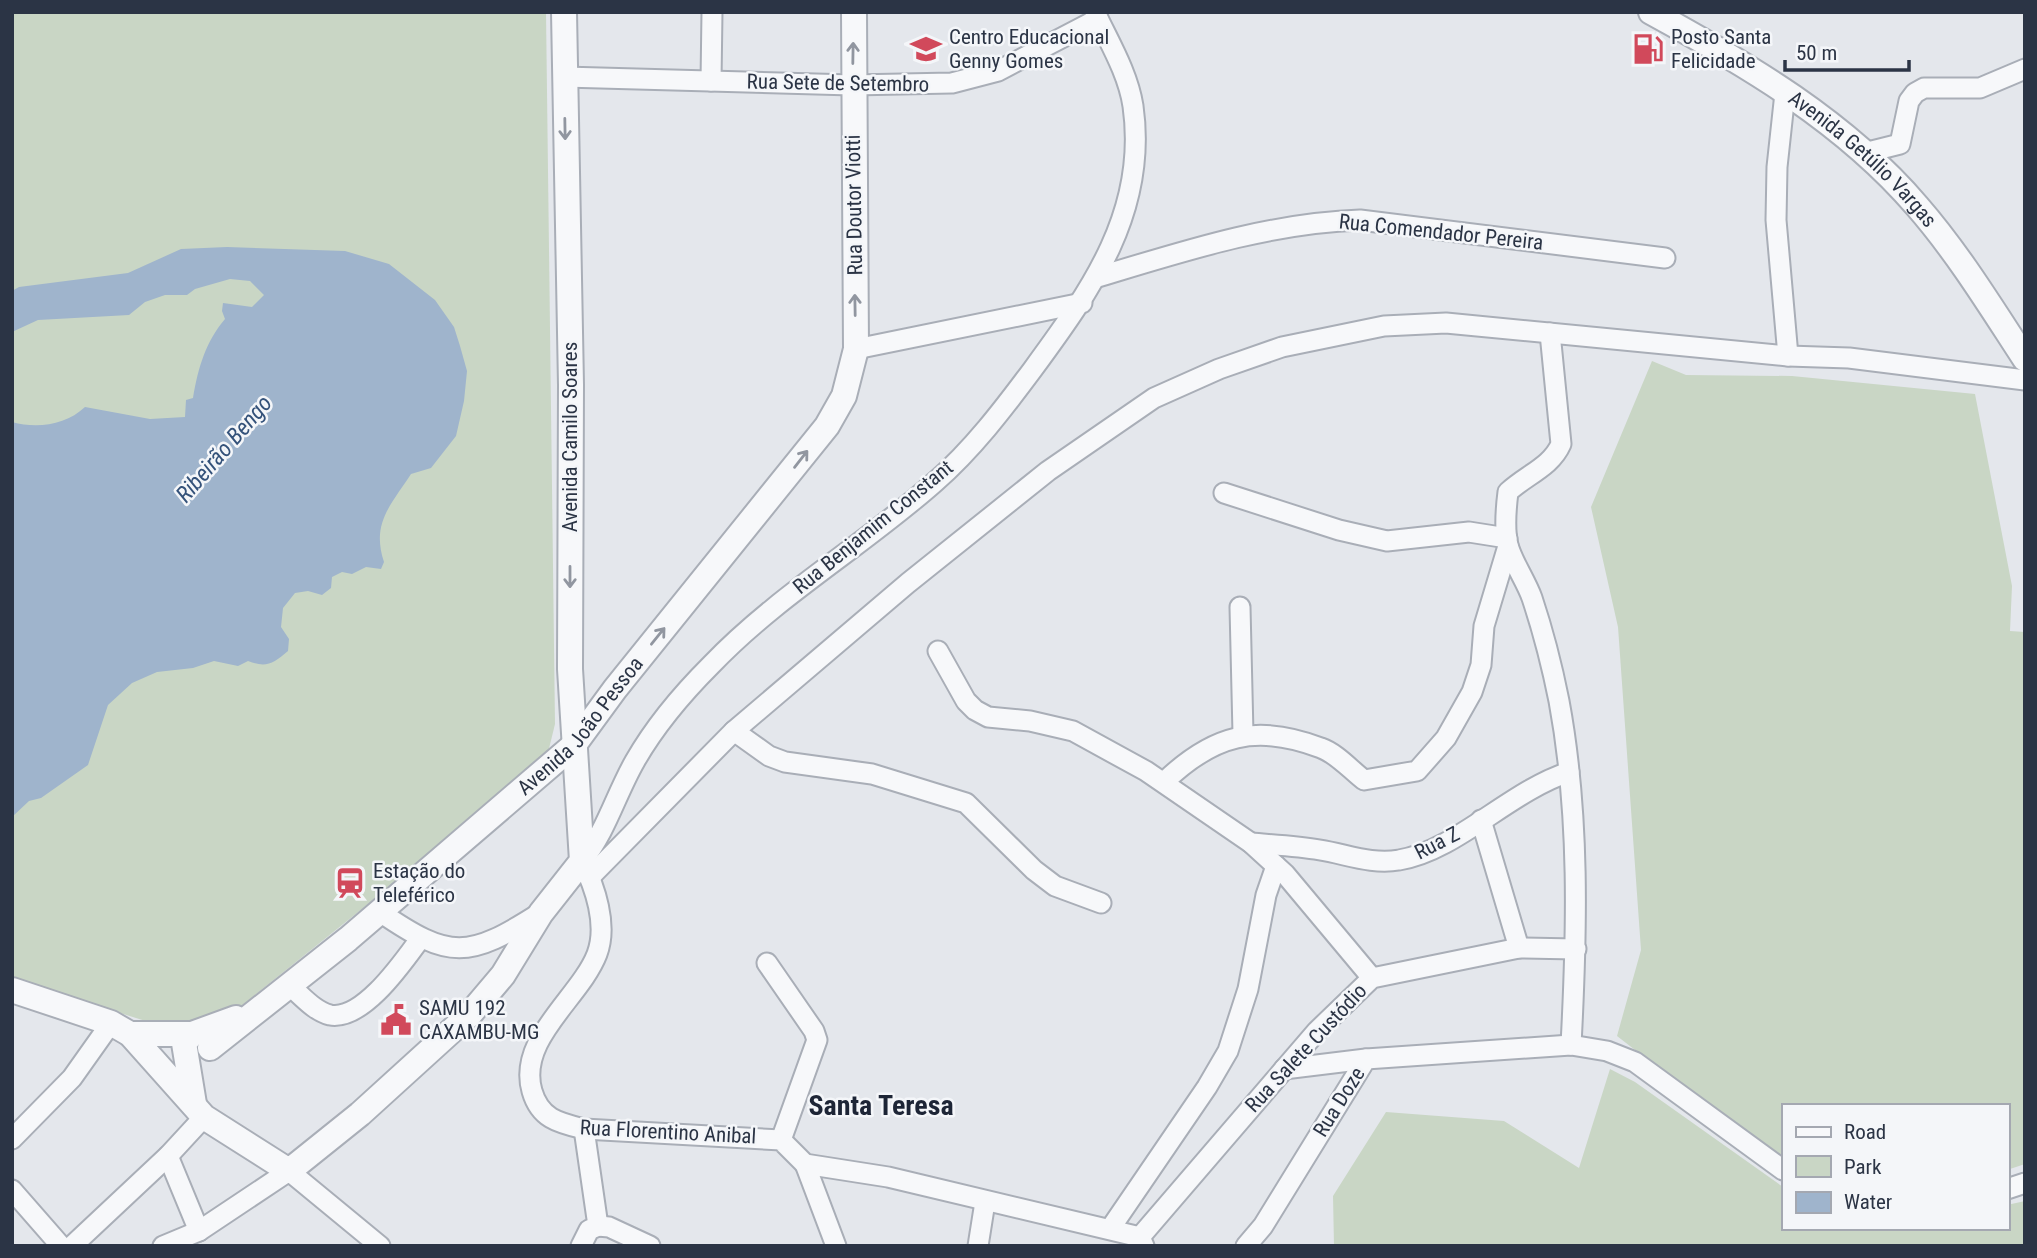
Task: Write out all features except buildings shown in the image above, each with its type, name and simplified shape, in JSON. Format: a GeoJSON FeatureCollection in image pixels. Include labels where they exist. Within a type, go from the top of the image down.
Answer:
{"type":"FeatureCollection","features":[{"type":"Feature","properties":{"kind":"street","name":"Avenida Camilo Soares"},"geometry":{"type":"LineString","coordinates":[[564,12],[571,385],[570,669],[574,746],[586,869]]}},
{"type":"Feature","properties":{"kind":"street"},"geometry":{"type":"LineString","coordinates":[[711,81],[712,12]]}},
{"type":"Feature","properties":{"kind":"street","name":"Rua Doutor Viotti"},"geometry":{"type":"LineString","coordinates":[[844,396],[856,349],[852,85],[854,12]]}},
{"type":"Feature","properties":{"kind":"street","name":"Avenida Getúlio Vargas"},"geometry":{"type":"LineString","coordinates":[[1651,12],[1731,56],[1817,113],[1864,153],[1917,205],[1954,253],[2025,359]]}},
{"type":"Feature","properties":{"kind":"street","name":"Rua Sete de Setembro"},"geometry":{"type":"LineString","coordinates":[[564,77],[852,85],[905,85],[972,79],[998,71],[1096,16]]}},
{"type":"Feature","properties":{"kind":"street","name":"Rua Benjamim Constant"},"geometry":{"type":"LineString","coordinates":[[586,869],[634,762],[683,695],[738,637],[936,481],[1009,401],[1082,303],[1116,239],[1130,188],[1134,137],[1128,83],[1096,16]]}},
{"type":"Feature","properties":{"kind":"street"},"geometry":{"type":"LineString","coordinates":[[1864,153],[1900,144],[1909,101],[1915,93],[1924,88],[1980,88],[2025,69]]}},
{"type":"Feature","properties":{"kind":"street"},"geometry":{"type":"LineString","coordinates":[[1785,93],[1777,167],[1776,220],[1788,356]]}},
{"type":"Feature","properties":{"kind":"street","name":"Rua Comendador Pereira"},"geometry":{"type":"LineString","coordinates":[[1098,276],[1264,230],[1309,222],[1347,220],[1665,258]]}},
{"type":"Feature","properties":{"kind":"street"},"geometry":{"type":"LineString","coordinates":[[856,349],[1082,303]]}},
{"type":"Feature","properties":{"kind":"street"},"geometry":{"type":"LineString","coordinates":[[380,912],[420,939],[445,948],[475,946],[504,936],[541,913],[734,731],[1009,502],[1090,441],[1154,398],[1219,369],[1282,347],[1384,326],[1446,323],[1788,356],[1849,358],[2025,380]]}},
{"type":"Feature","properties":{"kind":"street"},"geometry":{"type":"LineString","coordinates":[[1164,782],[1203,751],[1243,734],[1271,736],[1323,748],[1364,780],[1417,771],[1446,738],[1472,692],[1481,665],[1489,607],[1508,542],[1508,492],[1547,464],[1556,455],[1561,444],[1550,333]]}},
{"type":"Feature","properties":{"kind":"street","name":"Avenida João Pessoa"},"geometry":{"type":"LineString","coordinates":[[156,1063],[195,1047],[263,1008],[574,746],[615,689],[798,464],[827,426],[844,396]]}},
{"type":"Feature","properties":{"kind":"street"},"geometry":{"type":"LineString","coordinates":[[1224,494],[1339,530],[1387,541],[1469,532],[1508,542]]}},
{"type":"Feature","properties":{"kind":"street"},"geometry":{"type":"LineString","coordinates":[[1508,542],[1533,600],[1547,651],[1559,701],[1569,772],[1576,949],[1571,1045]]}},
{"type":"Feature","properties":{"kind":"street"},"geometry":{"type":"LineString","coordinates":[[1240,607],[1243,734]]}},
{"type":"Feature","properties":{"kind":"street"},"geometry":{"type":"LineString","coordinates":[[938,651],[966,701],[982,714],[1073,731],[1164,782],[1251,843],[1280,870],[1371,978]]}},
{"type":"Feature","properties":{"kind":"street"},"geometry":{"type":"LineString","coordinates":[[570,669],[590,687],[615,689]]}},
{"type":"Feature","properties":{"kind":"street"},"geometry":{"type":"LineString","coordinates":[[734,731],[769,756],[785,762],[872,774],[966,803],[1034,870],[1055,886],[1101,903]]}},
{"type":"Feature","properties":{"kind":"street","name":"Rua Z"},"geometry":{"type":"LineString","coordinates":[[1251,843],[1303,848],[1376,862],[1396,861],[1423,852],[1538,784],[1569,772]]}},
{"type":"Feature","properties":{"kind":"street"},"geometry":{"type":"LineString","coordinates":[[1481,820],[1519,948]]}},
{"type":"Feature","properties":{"kind":"street"},"geometry":{"type":"LineString","coordinates":[[1110,1229],[1207,1087],[1228,1051],[1248,989],[1266,895],[1280,870],[1303,848]]}},
{"type":"Feature","properties":{"kind":"street","name":"Rua Florentino Anibal"},"geometry":{"type":"LineString","coordinates":[[586,869],[596,890],[600,922],[597,953],[534,1052],[530,1067],[530,1086],[542,1112],[555,1122],[584,1129],[781,1140],[805,1164]]}},
{"type":"Feature","properties":{"kind":"street"},"geometry":{"type":"LineString","coordinates":[[165,1245],[199,1231],[289,1171],[360,1114],[470,1014],[503,975],[541,913]]}},
{"type":"Feature","properties":{"kind":"street"},"geometry":{"type":"LineString","coordinates":[[290,986],[311,1005],[329,1015],[343,1015],[359,1007],[388,981],[420,939]]}},
{"type":"Feature","properties":{"kind":"street","name":"Rua Salete Custódio"},"geometry":{"type":"LineString","coordinates":[[1142,1241],[1317,1031],[1371,978],[1519,948],[1576,949]]}},
{"type":"Feature","properties":{"kind":"street"},"geometry":{"type":"LineString","coordinates":[[767,963],[814,1031],[817,1040],[781,1140]]}},
{"type":"Feature","properties":{"kind":"street"},"geometry":{"type":"LineString","coordinates":[[12,990],[121,1028],[195,1047],[199,1111],[168,1156],[72,1246]]}},
{"type":"Feature","properties":{"kind":"street"},"geometry":{"type":"LineString","coordinates":[[121,1028],[199,1111],[289,1171],[380,1246]]}},
{"type":"Feature","properties":{"kind":"street"},"geometry":{"type":"LineString","coordinates":[[12,1139],[121,1028]]}},
{"type":"Feature","properties":{"kind":"street","name":"Rua Doze"},"geometry":{"type":"LineString","coordinates":[[1246,1246],[1263,1226],[1366,1059],[1571,1045],[1607,1051],[1635,1062],[1782,1169]]}},
{"type":"Feature","properties":{"kind":"street"},"geometry":{"type":"LineString","coordinates":[[1284,1069],[1366,1059]]}},
{"type":"Feature","properties":{"kind":"street"},"geometry":{"type":"LineString","coordinates":[[584,1129],[598,1226]]}},
{"type":"Feature","properties":{"kind":"street"},"geometry":{"type":"LineString","coordinates":[[168,1156],[199,1231]]}},
{"type":"Feature","properties":{"kind":"street"},"geometry":{"type":"LineString","coordinates":[[836,1246],[805,1164],[888,1177],[985,1202],[1110,1229],[1142,1241]]}},
{"type":"Feature","properties":{"kind":"street"},"geometry":{"type":"LineString","coordinates":[[12,1190],[61,1246]]}},
{"type":"Feature","properties":{"kind":"street"},"geometry":{"type":"LineString","coordinates":[[978,1246],[985,1202]]}},
{"type":"Feature","properties":{"kind":"street"},"geometry":{"type":"LineString","coordinates":[[581,1246],[589,1230],[598,1226],[650,1246]]}},
{"type":"Feature","properties":{"kind":"green space"},"geometry":{"type":"Polygon","coordinates":[[[12,12],[546,12],[555,724],[546,761],[224,1020],[171,1029],[12,979],[12,12]]]}},
{"type":"Feature","properties":{"kind":"green space"},"geometry":{"type":"Polygon","coordinates":[[[1652,361],[1686,375],[1792,376],[1975,394],[2012,586],[2010,631],[2025,632],[2025,1164],[2009,1169],[2009,1104],[1782,1104],[1782,1157],[1750,1139],[1617,1036],[1641,950],[1618,627],[1591,507],[1652,361]]]}},
{"type":"Feature","properties":{"kind":"green space"},"geometry":{"type":"Polygon","coordinates":[[[1610,1069],[1635,1082],[1782,1186],[1782,1230],[2009,1230],[2009,1205],[2025,1201],[2025,1246],[1334,1246],[1333,1196],[1386,1112],[1504,1121],[1579,1168],[1610,1069]]]}},
{"type":"Feature","properties":{"kind":"water","name":"Ribeirão Bengo"},"geometry":{"type":"Polygon","coordinates":[[[227,247],[345,251],[389,264],[435,300],[454,327],[467,371],[456,436],[431,468],[411,474],[390,505],[380,536],[384,562],[381,569],[366,567],[352,574],[342,572],[332,577],[331,588],[322,595],[308,591],[295,593],[283,608],[281,627],[289,639],[288,651],[269,664],[248,661],[238,666],[214,661],[193,668],[157,672],[132,683],[108,705],[88,765],[41,798],[29,801],[12,817],[12,422],[51,424],[69,418],[85,407],[150,419],[185,417],[186,400],[193,398],[204,356],[225,319],[223,303],[252,307],[264,295],[250,281],[230,279],[195,289],[187,295],[165,295],[145,302],[129,315],[38,320],[12,332],[12,291],[19,287],[128,273],[181,249],[227,247]]]}},
{"type":"Feature","properties":{"kind":"place","name":"Centro Educacional Genny Gomes"},"geometry":{"type":"Point","coordinates":[926,49]}},
{"type":"Feature","properties":{"kind":"place","name":"Posto Santa Felicidade"},"geometry":{"type":"Point","coordinates":[1648,49]}},
{"type":"Feature","properties":{"kind":"place","name":"Estação do Teleférico"},"geometry":{"type":"Point","coordinates":[350,883]}},
{"type":"Feature","properties":{"kind":"place","name":"SAMU 192 CAXAMBU-MG"},"geometry":{"type":"Point","coordinates":[396,1020]}},
{"type":"Feature","properties":{"kind":"district","name":"Santa Teresa"},"geometry":{"type":"Point","coordinates":[881,1105]}}]}
